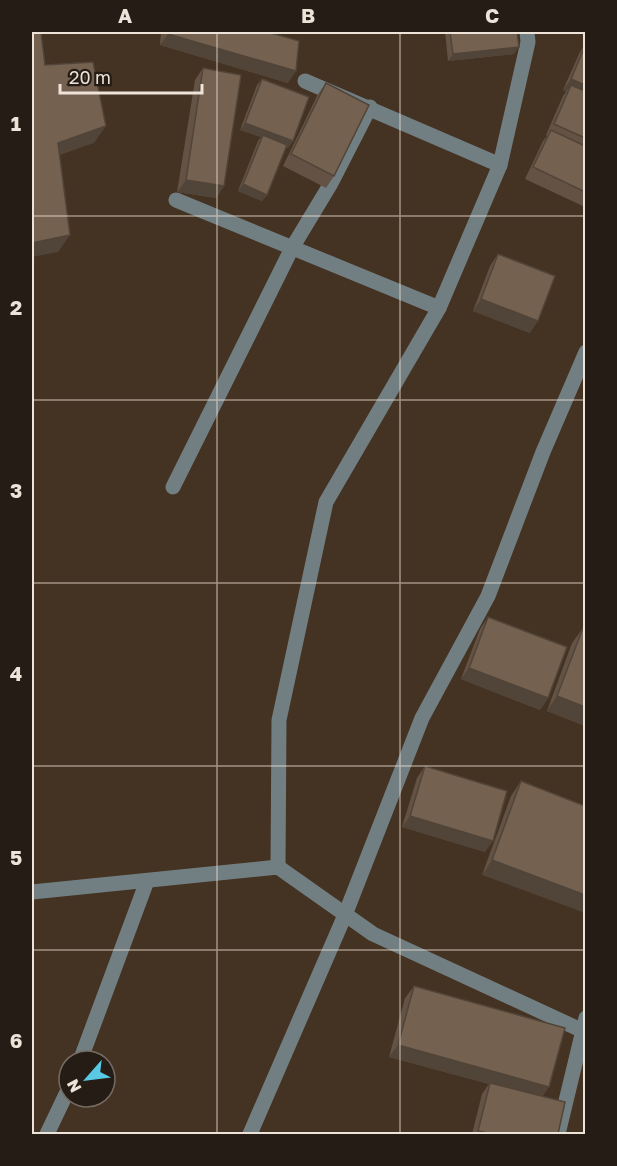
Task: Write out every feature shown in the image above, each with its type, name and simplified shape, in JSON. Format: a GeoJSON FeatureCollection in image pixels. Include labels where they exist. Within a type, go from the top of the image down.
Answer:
{"type":"FeatureCollection","features":[{"type":"Feature","properties":{"kind":"street"},"geometry":{"type":"LineString","coordinates":[[278,867],[279,720],[326,502],[439,308],[500,165],[528,42],[527,32]]}},
{"type":"Feature","properties":{"kind":"street"},"geometry":{"type":"LineString","coordinates":[[305,81],[370,107],[500,165]]}},
{"type":"Feature","properties":{"kind":"street"},"geometry":{"type":"LineString","coordinates":[[173,487],[292,248],[330,185],[370,107]]}},
{"type":"Feature","properties":{"kind":"street"},"geometry":{"type":"LineString","coordinates":[[176,200],[439,308]]}},
{"type":"Feature","properties":{"kind":"street"},"geometry":{"type":"LineString","coordinates":[[250,1134],[345,915],[422,718],[488,596],[543,452],[585,352]]}},
{"type":"Feature","properties":{"kind":"street"},"geometry":{"type":"LineString","coordinates":[[32,892],[278,867],[373,934],[583,1024],[558,1134]]}},
{"type":"Feature","properties":{"kind":"street"},"geometry":{"type":"LineString","coordinates":[[84,1049],[147,880]]}},
{"type":"Feature","properties":{"kind":"street"},"geometry":{"type":"LineString","coordinates":[[46,1134],[58,1109]]}},
{"type":"Feature","properties":{"kind":"building"},"geometry":{"type":"Polygon","coordinates":[[[32,32],[41,32],[45,65],[93,62],[106,126],[58,143],[70,235],[32,243],[32,32]]]}},
{"type":"Feature","properties":{"kind":"building"},"geometry":{"type":"Polygon","coordinates":[[[168,32],[268,32],[299,41],[296,71],[168,34],[168,32]]]}},
{"type":"Feature","properties":{"kind":"building"},"geometry":{"type":"Polygon","coordinates":[[[450,32],[517,32],[519,47],[453,54],[450,32]]]}},
{"type":"Feature","properties":{"kind":"building"},"geometry":{"type":"Polygon","coordinates":[[[585,46],[585,85],[571,79],[585,46]]]}},
{"type":"Feature","properties":{"kind":"building"},"geometry":{"type":"Polygon","coordinates":[[[203,68],[241,75],[224,186],[186,180],[203,68]]]}},
{"type":"Feature","properties":{"kind":"building"},"geometry":{"type":"Polygon","coordinates":[[[262,79],[309,97],[293,141],[245,123],[262,79]]]}},
{"type":"Feature","properties":{"kind":"building"},"geometry":{"type":"Polygon","coordinates":[[[326,83],[369,105],[334,176],[291,154],[326,83]]]}},
{"type":"Feature","properties":{"kind":"building"},"geometry":{"type":"Polygon","coordinates":[[[571,85],[585,91],[585,138],[554,124],[571,85]]]}},
{"type":"Feature","properties":{"kind":"building"},"geometry":{"type":"Polygon","coordinates":[[[551,130],[585,146],[585,192],[533,167],[551,130]]]}},
{"type":"Feature","properties":{"kind":"building"},"geometry":{"type":"Polygon","coordinates":[[[263,135],[287,145],[267,195],[243,184],[263,135]]]}},
{"type":"Feature","properties":{"kind":"building"},"geometry":{"type":"Polygon","coordinates":[[[498,254],[555,276],[538,321],[481,299],[498,254]]]}},
{"type":"Feature","properties":{"kind":"building"},"geometry":{"type":"Polygon","coordinates":[[[488,617],[567,647],[548,698],[469,668],[488,617]]]}},
{"type":"Feature","properties":{"kind":"building"},"geometry":{"type":"Polygon","coordinates":[[[583,628],[585,629],[585,707],[557,696],[583,628]]]}},
{"type":"Feature","properties":{"kind":"building"},"geometry":{"type":"Polygon","coordinates":[[[425,766],[507,791],[493,841],[410,816],[425,766]]]}},
{"type":"Feature","properties":{"kind":"building"},"geometry":{"type":"Polygon","coordinates":[[[521,781],[585,806],[585,895],[492,860],[521,781]]]}},
{"type":"Feature","properties":{"kind":"building"},"geometry":{"type":"Polygon","coordinates":[[[414,986],[565,1028],[549,1087],[398,1045],[414,986]]]}},
{"type":"Feature","properties":{"kind":"building"},"geometry":{"type":"Polygon","coordinates":[[[490,1083],[565,1102],[558,1134],[493,1134],[478,1131],[490,1083]]]}}]}
